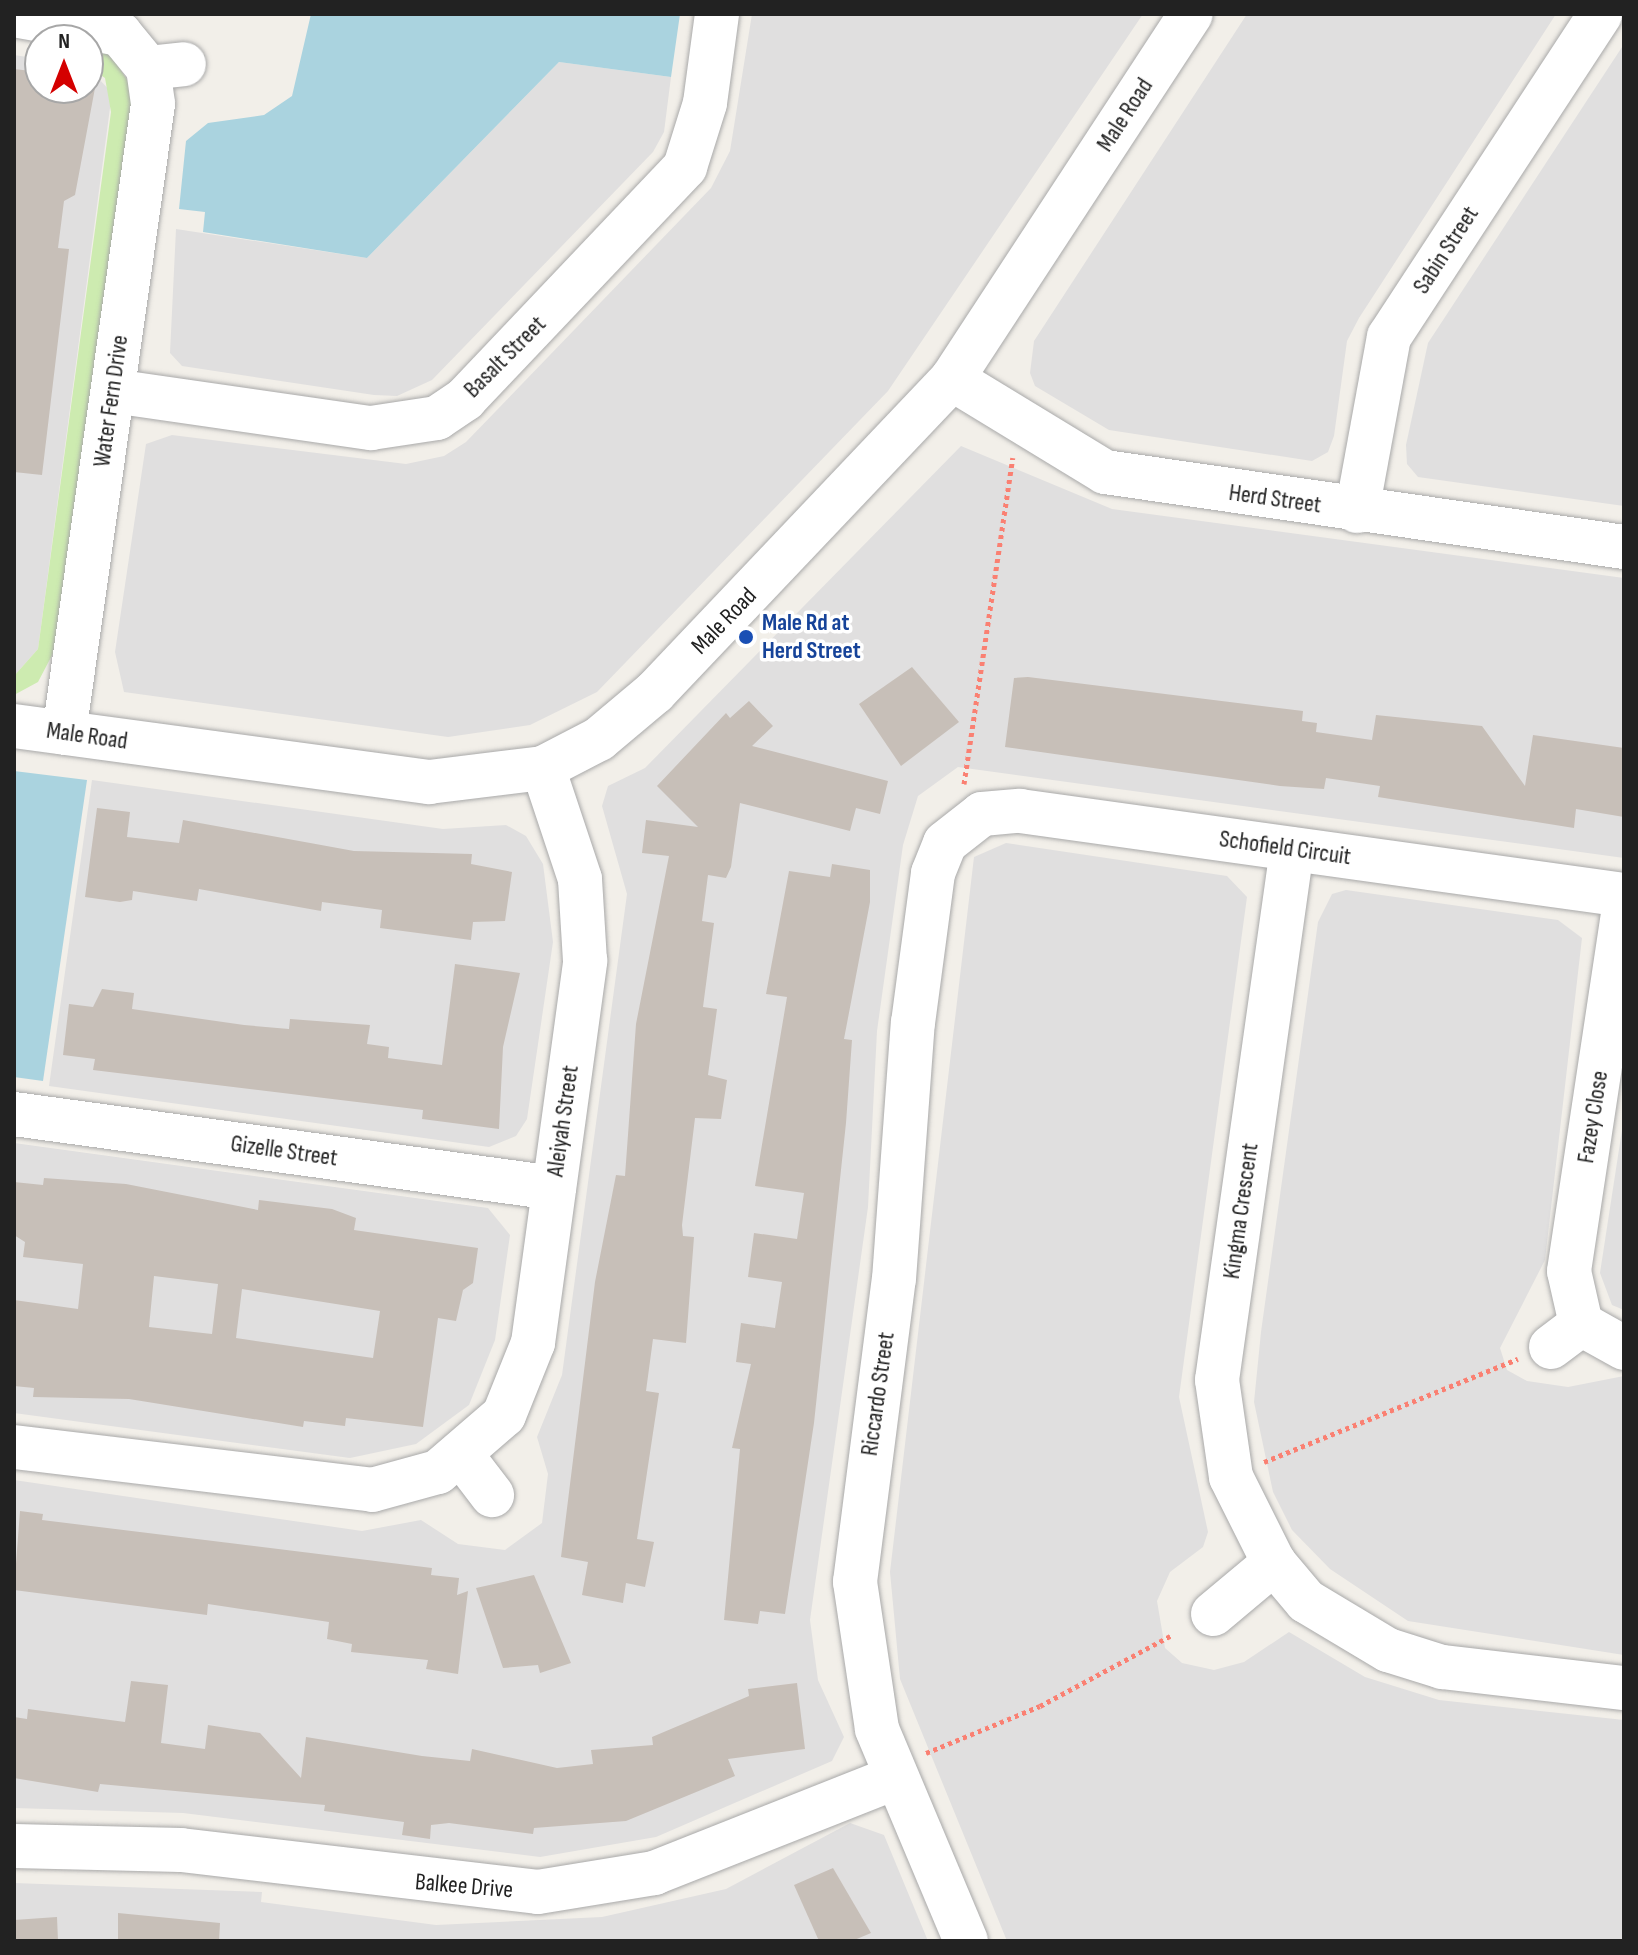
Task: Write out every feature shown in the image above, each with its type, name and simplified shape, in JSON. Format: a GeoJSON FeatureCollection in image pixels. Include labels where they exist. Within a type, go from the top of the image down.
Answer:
{"type":"FeatureCollection","features":[{"type":"Feature","properties":{"kind":"street","name":"Basalt Street"},"geometry":{"type":"LineString","coordinates":[[113,391],[371,428],[437,418],[465,399],[685,167],[700,126],[717,14]]}},
{"type":"Feature","properties":{"kind":"street","name":"Male Road"},"geometry":{"type":"LineString","coordinates":[[14,726],[429,782],[543,768],[634,713],[952,379],[1191,14]]}},
{"type":"Feature","properties":{"kind":"street","name":"Sabin Street"},"geometry":{"type":"LineString","coordinates":[[1357,511],[1389,337],[1600,14]]}},
{"type":"Feature","properties":{"kind":"street","name":"Water Fern Drive"},"geometry":{"type":"LineString","coordinates":[[14,15],[120,34],[166,66],[153,104],[64,733]]}},
{"type":"Feature","properties":{"kind":"street","name":"Herd Street"},"geometry":{"type":"LineString","coordinates":[[952,379],[1105,472],[1357,511],[1624,547]]}},
{"type":"Feature","properties":{"kind":"street","name":"Aleiyah Street"},"geometry":{"type":"LineString","coordinates":[[14,1447],[345,1490],[411,1483],[463,1457],[504,1415],[523,1380],[554,1188],[588,922],[543,768]]}},
{"type":"Feature","properties":{"kind":"street","name":"Schofield Circuit"},"geometry":{"type":"LineString","coordinates":[[953,834],[982,814],[1020,811],[1624,895]]}},
{"type":"Feature","properties":{"kind":"street","name":"Riccardo Street"},"geometry":{"type":"LineString","coordinates":[[953,834],[937,858],[927,918],[894,1279],[855,1582],[865,1684],[908,1766],[966,1941]]}},
{"type":"Feature","properties":{"kind":"street","name":"Kingma Crescent"},"geometry":{"type":"LineString","coordinates":[[1292,849],[1217,1380],[1231,1477],[1274,1563],[1306,1601],[1388,1650],[1442,1667],[1624,1688]]}},
{"type":"Feature","properties":{"kind":"street","name":"Fazey Close"},"geometry":{"type":"LineString","coordinates":[[1566,1336],[1569,1271],[1624,908]]}},
{"type":"Feature","properties":{"kind":"street","name":"Gizelle Street"},"geometry":{"type":"LineString","coordinates":[[14,1114],[554,1188]]}},
{"type":"Feature","properties":{"kind":"street"},"geometry":{"type":"LineString","coordinates":[[1566,1336],[1624,1348]]}},
{"type":"Feature","properties":{"kind":"street"},"geometry":{"type":"LineString","coordinates":[[463,1457],[492,1495]]}},
{"type":"Feature","properties":{"kind":"street"},"geometry":{"type":"LineString","coordinates":[[1213,1614],[1274,1563]]}},
{"type":"Feature","properties":{"kind":"street","name":"Balkee Drive"},"geometry":{"type":"LineString","coordinates":[[14,1846],[181,1850],[538,1892],[654,1873],[908,1766]]}},
{"type":"Feature","properties":{"kind":"path"},"geometry":{"type":"LineString","coordinates":[[964,787],[1016,449]]}},
{"type":"Feature","properties":{"kind":"path"},"geometry":{"type":"LineString","coordinates":[[1231,1477],[1566,1336]]}},
{"type":"Feature","properties":{"kind":"path"},"geometry":{"type":"LineString","coordinates":[[908,1766],[1040,1706],[1170,1636]]}},
{"type":"Feature","properties":{"kind":"shaded area"},"geometry":{"type":"Polygon","coordinates":[[[752,14],[1143,14],[888,391],[597,692],[530,725],[448,737],[124,692],[115,652],[146,444],[172,435],[406,464],[444,456],[466,442],[711,188],[730,151],[752,14]]]}},
{"type":"Feature","properties":{"kind":"shaded area"},"geometry":{"type":"Polygon","coordinates":[[[1247,14],[1556,14],[1359,318],[1347,341],[1334,436],[1328,452],[1312,461],[1109,430],[1035,386],[1030,373],[1034,341],[1247,14]]]}},
{"type":"Feature","properties":{"kind":"shaded area"},"geometry":{"type":"Polygon","coordinates":[[[1624,44],[1624,506],[1418,477],[1407,464],[1406,445],[1428,343],[1624,44]]]}},
{"type":"Feature","properties":{"kind":"shaded area"},"geometry":{"type":"Polygon","coordinates":[[[14,55],[24,57],[24,104],[104,104],[104,84],[112,93],[38,649],[14,676],[14,55]]]}},
{"type":"Feature","properties":{"kind":"shaded area"},"geometry":{"type":"Polygon","coordinates":[[[559,62],[671,77],[664,132],[653,152],[432,380],[397,396],[374,395],[182,366],[170,353],[176,229],[367,258],[559,62]]]}},
{"type":"Feature","properties":{"kind":"shaded area"},"geometry":{"type":"Polygon","coordinates":[[[961,446],[1112,509],[1624,578],[1624,858],[958,767],[918,796],[903,845],[877,1031],[868,1207],[810,1620],[818,1680],[844,1737],[832,1761],[656,1837],[540,1857],[183,1813],[14,1808],[14,1480],[362,1531],[421,1520],[458,1544],[505,1550],[542,1523],[548,1474],[537,1437],[562,1375],[627,894],[602,806],[608,786],[645,768],[961,446]]]}},
{"type":"Feature","properties":{"kind":"shaded area"},"geometry":{"type":"Polygon","coordinates":[[[92,780],[443,829],[506,825],[526,836],[543,864],[553,942],[527,1119],[516,1136],[489,1147],[49,1086],[92,780]]]}},
{"type":"Feature","properties":{"kind":"shaded area"},"geometry":{"type":"Polygon","coordinates":[[[1006,843],[1227,876],[1247,897],[1179,1397],[1208,1532],[1203,1547],[1170,1572],[1157,1601],[1165,1648],[1182,1663],[1214,1670],[1244,1662],[1289,1632],[1365,1677],[1439,1700],[1624,1720],[1624,1941],[1007,1941],[900,1679],[890,1572],[974,857],[1006,843]]]}},
{"type":"Feature","properties":{"kind":"shaded area"},"geometry":{"type":"Polygon","coordinates":[[[1346,890],[1558,920],[1582,938],[1545,1260],[1500,1348],[1507,1370],[1527,1381],[1568,1387],[1624,1376],[1624,1655],[1408,1621],[1330,1569],[1292,1530],[1273,1492],[1254,1402],[1261,1332],[1318,922],[1332,894],[1346,890]]]}},
{"type":"Feature","properties":{"kind":"shaded area"},"geometry":{"type":"Polygon","coordinates":[[[1624,1117],[1624,1310],[1612,1305],[1600,1273],[1624,1117]]]}},
{"type":"Feature","properties":{"kind":"shaded area"},"geometry":{"type":"Polygon","coordinates":[[[14,1143],[488,1208],[510,1235],[495,1340],[469,1405],[416,1444],[350,1458],[14,1413],[14,1143]]]}},
{"type":"Feature","properties":{"kind":"shaded area"},"geometry":{"type":"Polygon","coordinates":[[[850,1823],[884,1835],[928,1941],[14,1941],[14,1883],[262,1892],[261,1902],[436,1925],[602,1917],[726,1889],[850,1823]]]}},
{"type":"Feature","properties":{"kind":"green space"},"geometry":{"type":"Polygon","coordinates":[[[104,52],[111,55],[133,89],[59,642],[38,682],[14,695],[14,676],[38,649],[111,112],[104,52]]]}},
{"type":"Feature","properties":{"kind":"water"},"geometry":{"type":"Polygon","coordinates":[[[311,14],[680,14],[671,77],[559,62],[367,258],[203,232],[205,212],[179,209],[186,141],[208,123],[264,115],[292,96],[311,14]]]}},
{"type":"Feature","properties":{"kind":"water"},"geometry":{"type":"Polygon","coordinates":[[[14,771],[87,780],[43,1081],[14,1077],[14,771]]]}},
{"type":"Feature","properties":{"kind":"building"},"geometry":{"type":"Polygon","coordinates":[[[14,69],[24,70],[24,104],[92,104],[75,195],[64,201],[58,248],[69,249],[42,475],[14,472],[14,69]]]}},
{"type":"Feature","properties":{"kind":"building"},"geometry":{"type":"Polygon","coordinates":[[[912,667],[959,722],[901,766],[859,704],[912,667]]]}},
{"type":"Feature","properties":{"kind":"building"},"geometry":{"type":"Polygon","coordinates":[[[1028,677],[1303,711],[1302,721],[1317,723],[1316,732],[1372,740],[1376,715],[1482,726],[1525,786],[1533,735],[1624,748],[1624,817],[1576,809],[1574,828],[1378,797],[1380,786],[1326,778],[1324,789],[1280,786],[1005,747],[1014,678],[1028,677]]]}},
{"type":"Feature","properties":{"kind":"building"},"geometry":{"type":"Polygon","coordinates":[[[749,701],[773,726],[752,746],[888,781],[880,814],[856,808],[850,831],[740,803],[731,867],[726,878],[708,875],[702,921],[714,923],[703,1007],[717,1009],[708,1075],[727,1080],[721,1119],[695,1118],[682,1225],[683,1236],[694,1237],[686,1343],[653,1339],[646,1391],[659,1393],[637,1539],[654,1542],[645,1587],[626,1583],[623,1603],[582,1595],[588,1562],[561,1557],[595,1282],[616,1175],[625,1176],[636,1024],[669,856],[642,853],[646,820],[698,827],[657,786],[726,713],[730,718],[749,701]]]}},
{"type":"Feature","properties":{"kind":"building"},"geometry":{"type":"Polygon","coordinates":[[[97,808],[130,812],[127,837],[179,843],[183,820],[354,851],[472,854],[471,864],[512,872],[505,921],[473,922],[471,940],[380,928],[382,910],[322,902],[321,911],[199,889],[197,901],[133,891],[132,900],[120,902],[85,897],[97,808]]]}},
{"type":"Feature","properties":{"kind":"building"},"geometry":{"type":"Polygon","coordinates":[[[832,864],[870,870],[870,902],[844,1039],[852,1040],[846,1123],[814,1423],[785,1614],[760,1611],[758,1624],[724,1620],[740,1449],[732,1448],[751,1364],[736,1362],[741,1323],[775,1328],[782,1282],[748,1277],[754,1233],[797,1239],[804,1193],[755,1186],[787,997],[766,994],[789,871],[830,877],[832,864]]]}},
{"type":"Feature","properties":{"kind":"building"},"geometry":{"type":"Polygon","coordinates":[[[455,964],[520,973],[503,1047],[499,1129],[422,1119],[423,1110],[93,1070],[95,1059],[63,1055],[69,1004],[93,1007],[102,989],[134,993],[132,1009],[244,1025],[289,1029],[290,1019],[370,1025],[367,1044],[389,1047],[388,1058],[442,1065],[455,964]]]}},
{"type":"Feature","properties":{"kind":"building"},"geometry":{"type":"Polygon","coordinates":[[[44,1178],[126,1184],[258,1210],[259,1200],[332,1209],[356,1218],[354,1230],[478,1248],[473,1283],[463,1290],[456,1321],[438,1318],[423,1427],[346,1418],[345,1426],[304,1421],[303,1427],[129,1399],[33,1397],[34,1388],[14,1386],[14,1300],[78,1309],[83,1264],[23,1257],[25,1242],[14,1235],[14,1182],[43,1185],[44,1178]],[[154,1276],[149,1327],[212,1334],[218,1284],[154,1276]],[[242,1289],[236,1338],[373,1358],[380,1311],[242,1289]]]}},
{"type":"Feature","properties":{"kind":"building"},"geometry":{"type":"Polygon","coordinates":[[[20,1511],[43,1514],[42,1520],[432,1568],[431,1575],[459,1578],[457,1595],[468,1591],[458,1674],[426,1669],[428,1660],[351,1652],[352,1644],[327,1639],[329,1622],[208,1604],[207,1615],[14,1590],[20,1511]]]}},
{"type":"Feature","properties":{"kind":"building"},"geometry":{"type":"Polygon","coordinates":[[[534,1575],[571,1663],[540,1673],[538,1665],[503,1668],[476,1588],[534,1575]]]}},
{"type":"Feature","properties":{"kind":"building"},"geometry":{"type":"Polygon","coordinates":[[[131,1681],[168,1685],[161,1743],[205,1749],[208,1725],[260,1733],[301,1778],[306,1737],[470,1761],[472,1749],[557,1768],[593,1764],[591,1750],[653,1745],[652,1737],[749,1696],[748,1689],[797,1683],[805,1749],[728,1759],[735,1776],[626,1821],[534,1828],[533,1834],[449,1823],[431,1825],[430,1839],[402,1835],[404,1822],[324,1811],[325,1805],[100,1784],[98,1792],[14,1778],[14,1717],[27,1719],[28,1709],[125,1722],[131,1681]]]}},
{"type":"Feature","properties":{"kind":"building"},"geometry":{"type":"Polygon","coordinates":[[[833,1868],[871,1933],[852,1941],[819,1941],[794,1885],[833,1868]]]}},
{"type":"Feature","properties":{"kind":"building"},"geometry":{"type":"Polygon","coordinates":[[[118,1913],[220,1923],[219,1941],[118,1941],[118,1913]]]}},
{"type":"Feature","properties":{"kind":"building"},"geometry":{"type":"Polygon","coordinates":[[[57,1917],[58,1941],[14,1941],[14,1920],[57,1917]]]}},
{"type":"Feature","properties":{"kind":"place","name":"Male Rd at Herd Street"},"geometry":{"type":"Point","coordinates":[746,637]}}]}
